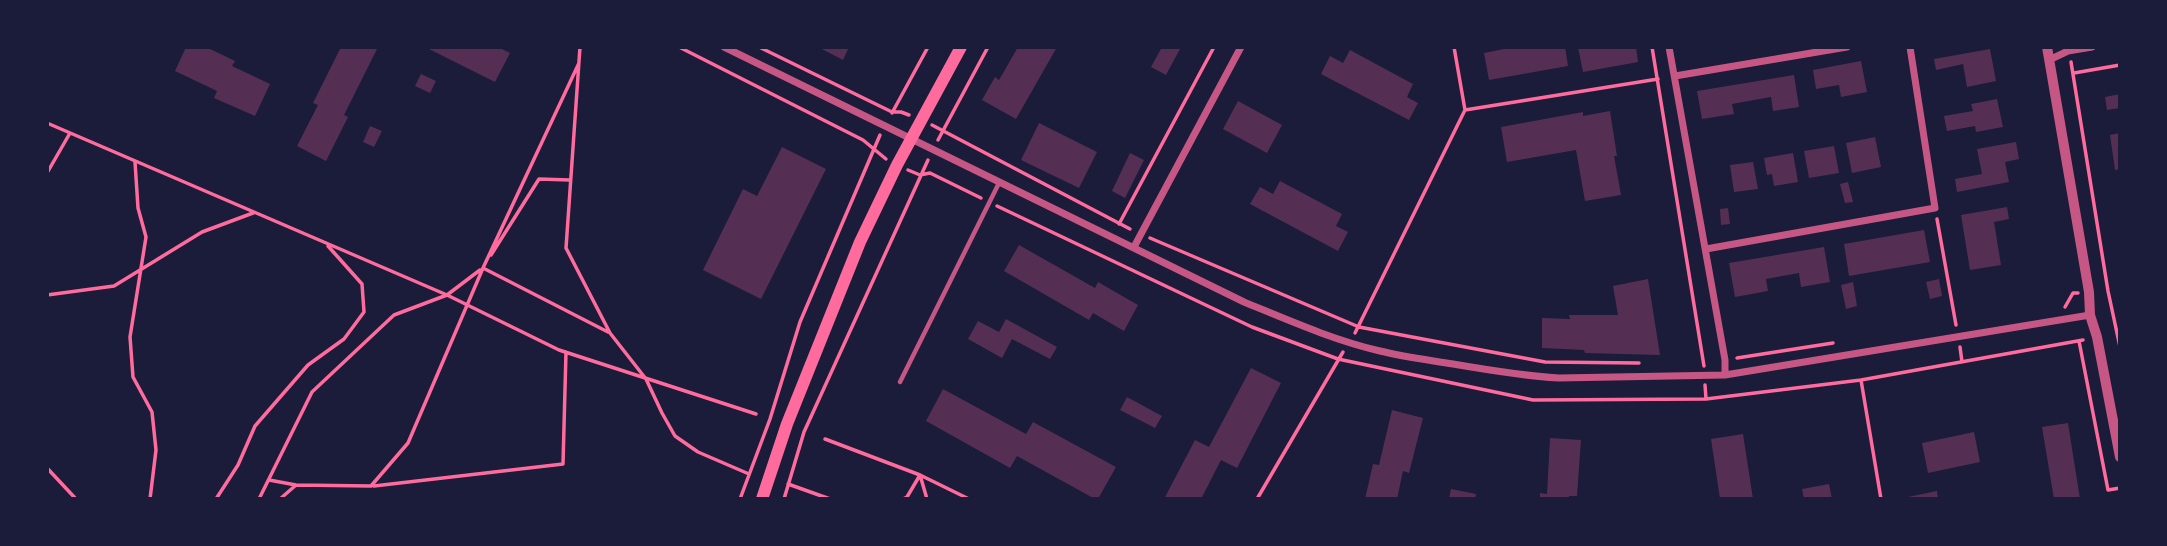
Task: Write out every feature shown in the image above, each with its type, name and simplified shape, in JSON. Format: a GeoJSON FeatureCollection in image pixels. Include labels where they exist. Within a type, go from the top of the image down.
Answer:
{"type":"FeatureCollection","features":[{"type":"Feature","properties":{"kind":"main road"},"geometry":{"type":"LineString","coordinates":[[762,499],[787,424],[860,242],[910,139],[961,47]]}},
{"type":"Feature","properties":{"kind":"street"},"geometry":{"type":"LineString","coordinates":[[724,47],[1244,302],[1349,342],[1416,359],[1537,376],[1724,375],[2090,315]]}},
{"type":"Feature","properties":{"kind":"street"},"geometry":{"type":"LineString","coordinates":[[1134,247],[1241,47]]}},
{"type":"Feature","properties":{"kind":"street"},"geometry":{"type":"LineString","coordinates":[[1669,47],[1725,360],[1724,375]]}},
{"type":"Feature","properties":{"kind":"street"},"geometry":{"type":"LineString","coordinates":[[1675,76],[1847,47]]}},
{"type":"Feature","properties":{"kind":"street"},"geometry":{"type":"LineString","coordinates":[[1706,249],[1935,208],[1910,47]]}},
{"type":"Feature","properties":{"kind":"street"},"geometry":{"type":"LineString","coordinates":[[2047,47],[2089,292],[2090,315],[2097,337],[2120,457]]}},
{"type":"Feature","properties":{"kind":"street"},"geometry":{"type":"LineString","coordinates":[[2049,60],[2068,51],[2092,47]]}},
{"type":"Feature","properties":{"kind":"lane"},"geometry":{"type":"LineString","coordinates":[[900,382],[999,183]]}},
{"type":"Feature","properties":{"kind":"path"},"geometry":{"type":"LineString","coordinates":[[580,47],[566,248],[610,334],[646,379],[675,436],[698,452],[749,474]]}},
{"type":"Feature","properties":{"kind":"path"},"geometry":{"type":"LineString","coordinates":[[679,47],[863,140],[873,149]]}},
{"type":"Feature","properties":{"kind":"path"},"geometry":{"type":"LineString","coordinates":[[759,47],[892,112],[901,112],[944,131],[1140,234],[1359,327],[1545,362],[1651,363]]}},
{"type":"Feature","properties":{"kind":"path"},"geometry":{"type":"LineString","coordinates":[[740,499],[770,419],[800,321],[873,149],[928,47]]}},
{"type":"Feature","properties":{"kind":"path"},"geometry":{"type":"LineString","coordinates":[[785,499],[804,432],[920,175],[988,47]]}},
{"type":"Feature","properties":{"kind":"path"},"geometry":{"type":"LineString","coordinates":[[1104,258],[1119,223],[1214,47]]}},
{"type":"Feature","properties":{"kind":"path"},"geometry":{"type":"LineString","coordinates":[[1257,499],[1359,327],[1465,110],[1454,47]]}},
{"type":"Feature","properties":{"kind":"path"},"geometry":{"type":"LineString","coordinates":[[1652,47],[1704,363],[1706,399],[1861,380],[2118,333]]}},
{"type":"Feature","properties":{"kind":"path"},"geometry":{"type":"LineString","coordinates":[[2068,51],[2074,73],[2108,291],[2120,346]]}},
{"type":"Feature","properties":{"kind":"path"},"geometry":{"type":"LineString","coordinates":[[372,486],[408,443],[483,268],[579,63]]}},
{"type":"Feature","properties":{"kind":"path"},"geometry":{"type":"LineString","coordinates":[[2074,73],[2120,65]]}},
{"type":"Feature","properties":{"kind":"path"},"geometry":{"type":"LineString","coordinates":[[1465,110],[1658,79]]}},
{"type":"Feature","properties":{"kind":"path"},"geometry":{"type":"LineString","coordinates":[[47,123],[447,295],[566,352],[756,414]]}},
{"type":"Feature","properties":{"kind":"path"},"geometry":{"type":"LineString","coordinates":[[47,173],[70,133]]}},
{"type":"Feature","properties":{"kind":"path"},"geometry":{"type":"LineString","coordinates":[[135,161],[138,208],[146,237],[130,337],[133,377],[152,412],[156,450],[150,499]]}},
{"type":"Feature","properties":{"kind":"path"},"geometry":{"type":"LineString","coordinates":[[259,499],[312,392],[394,315],[447,295],[483,268],[539,179],[570,180]]}},
{"type":"Feature","properties":{"kind":"path"},"geometry":{"type":"LineString","coordinates":[[1935,208],[1962,362]]}},
{"type":"Feature","properties":{"kind":"path"},"geometry":{"type":"LineString","coordinates":[[47,295],[114,286],[202,232],[255,212]]}},
{"type":"Feature","properties":{"kind":"path"},"geometry":{"type":"LineString","coordinates":[[216,499],[238,465],[254,426],[307,365],[344,339],[364,312],[362,284],[326,243]]}},
{"type":"Feature","properties":{"kind":"path"},"geometry":{"type":"LineString","coordinates":[[483,268],[610,334]]}},
{"type":"Feature","properties":{"kind":"path"},"geometry":{"type":"LineString","coordinates":[[2054,309],[2066,307],[2073,293],[2108,291]]}},
{"type":"Feature","properties":{"kind":"path"},"geometry":{"type":"LineString","coordinates":[[2079,341],[2110,499]]}},
{"type":"Feature","properties":{"kind":"path"},"geometry":{"type":"LineString","coordinates":[[1691,363],[1834,343]]}},
{"type":"Feature","properties":{"kind":"path"},"geometry":{"type":"LineString","coordinates":[[269,480],[296,485],[372,486],[563,464],[566,352]]}},
{"type":"Feature","properties":{"kind":"path"},"geometry":{"type":"LineString","coordinates":[[1861,380],[1881,499]]}},
{"type":"Feature","properties":{"kind":"path"},"geometry":{"type":"LineString","coordinates":[[825,439],[920,475],[968,499]]}},
{"type":"Feature","properties":{"kind":"path"},"geometry":{"type":"LineString","coordinates":[[47,468],[76,499]]}},
{"type":"Feature","properties":{"kind":"path"},"geometry":{"type":"LineString","coordinates":[[903,499],[907,497],[920,475]]}},
{"type":"Feature","properties":{"kind":"path"},"geometry":{"type":"LineString","coordinates":[[920,475],[927,499]]}},
{"type":"Feature","properties":{"kind":"path"},"geometry":{"type":"LineString","coordinates":[[788,484],[830,499]]}},
{"type":"Feature","properties":{"kind":"path"},"geometry":{"type":"LineString","coordinates":[[280,499],[296,485]]}},
{"type":"Feature","properties":{"kind":"path"},"geometry":{"type":"LineString","coordinates":[[2108,490],[2120,488]]}},
{"type":"Feature","properties":{"kind":"building"},"geometry":{"type":"Polygon","coordinates":[[[186,47],[206,47],[235,61],[232,66],[270,84],[255,116],[214,98],[217,91],[175,71],[186,47]]]}},
{"type":"Feature","properties":{"kind":"building"},"geometry":{"type":"Polygon","coordinates":[[[341,47],[378,47],[344,115],[348,117],[326,161],[297,146],[318,105],[313,103],[341,47]]]}},
{"type":"Feature","properties":{"kind":"building"},"geometry":{"type":"Polygon","coordinates":[[[425,47],[498,47],[510,53],[495,82],[425,47]]]}},
{"type":"Feature","properties":{"kind":"building"},"geometry":{"type":"Polygon","coordinates":[[[818,47],[849,47],[843,60],[818,47]]]}},
{"type":"Feature","properties":{"kind":"building"},"geometry":{"type":"Polygon","coordinates":[[[1018,47],[1057,47],[1016,119],[982,100],[995,77],[999,80],[1018,47]]]}},
{"type":"Feature","properties":{"kind":"building"},"geometry":{"type":"Polygon","coordinates":[[[1162,47],[1181,47],[1166,75],[1151,67],[1162,47]]]}},
{"type":"Feature","properties":{"kind":"building"},"geometry":{"type":"Polygon","coordinates":[[[1514,47],[1565,47],[1568,66],[1489,80],[1484,53],[1514,47]]]}},
{"type":"Feature","properties":{"kind":"building"},"geometry":{"type":"Polygon","coordinates":[[[1578,47],[1636,47],[1638,62],[1583,72],[1578,47]]]}},
{"type":"Feature","properties":{"kind":"building"},"geometry":{"type":"Polygon","coordinates":[[[1990,49],[1996,81],[1967,87],[1963,64],[1936,70],[1934,59],[1990,49]]]}},
{"type":"Feature","properties":{"kind":"building"},"geometry":{"type":"Polygon","coordinates":[[[1350,50],[1413,84],[1407,97],[1418,103],[1409,120],[1321,74],[1330,56],[1343,63],[1350,50]]]}},
{"type":"Feature","properties":{"kind":"building"},"geometry":{"type":"Polygon","coordinates":[[[1861,61],[1867,92],[1841,97],[1839,85],[1816,89],[1813,70],[1861,61]]]}},
{"type":"Feature","properties":{"kind":"building"},"geometry":{"type":"Polygon","coordinates":[[[421,74],[436,81],[430,93],[415,86],[421,74]]]}},
{"type":"Feature","properties":{"kind":"building"},"geometry":{"type":"Polygon","coordinates":[[[1794,75],[1799,107],[1773,111],[1771,97],[1732,104],[1734,114],[1702,119],[1697,91],[1794,75]]]}},
{"type":"Feature","properties":{"kind":"building"},"geometry":{"type":"Polygon","coordinates":[[[2120,94],[2120,108],[2107,110],[2105,97],[2120,94]]]}},
{"type":"Feature","properties":{"kind":"building"},"geometry":{"type":"Polygon","coordinates":[[[1997,99],[2003,127],[1976,132],[1975,126],[1947,131],[1944,116],[1973,111],[1971,104],[1997,99]]]}},
{"type":"Feature","properties":{"kind":"building"},"geometry":{"type":"Polygon","coordinates":[[[1238,101],[1282,125],[1267,153],[1223,129],[1238,101]]]}},
{"type":"Feature","properties":{"kind":"building"},"geometry":{"type":"Polygon","coordinates":[[[1610,111],[1621,195],[1585,201],[1576,150],[1507,162],[1501,127],[1583,112],[1583,116],[1610,111]]]}},
{"type":"Feature","properties":{"kind":"building"},"geometry":{"type":"Polygon","coordinates":[[[1039,123],[1097,152],[1079,188],[1021,160],[1039,123]]]}},
{"type":"Feature","properties":{"kind":"building"},"geometry":{"type":"Polygon","coordinates":[[[370,126],[382,131],[374,147],[363,142],[370,126]]]}},
{"type":"Feature","properties":{"kind":"building"},"geometry":{"type":"Polygon","coordinates":[[[2120,133],[2120,169],[2115,170],[2110,135],[2120,133]]]}},
{"type":"Feature","properties":{"kind":"building"},"geometry":{"type":"Polygon","coordinates":[[[1875,137],[1881,167],[1852,173],[1846,143],[1875,137]]]}},
{"type":"Feature","properties":{"kind":"building"},"geometry":{"type":"Polygon","coordinates":[[[2016,142],[2019,159],[2005,162],[2009,182],[1957,192],[1955,179],[1982,174],[1977,149],[2016,142]]]}},
{"type":"Feature","properties":{"kind":"building"},"geometry":{"type":"Polygon","coordinates":[[[1834,146],[1839,173],[1809,178],[1804,151],[1834,146]]]}},
{"type":"Feature","properties":{"kind":"building"},"geometry":{"type":"Polygon","coordinates":[[[782,147],[826,169],[761,299],[703,270],[743,189],[757,196],[782,147]]]}},
{"type":"Feature","properties":{"kind":"building"},"geometry":{"type":"Polygon","coordinates":[[[1130,153],[1144,160],[1125,198],[1112,191],[1130,153]]]}},
{"type":"Feature","properties":{"kind":"building"},"geometry":{"type":"Polygon","coordinates":[[[1793,153],[1798,182],[1774,186],[1772,174],[1767,175],[1764,158],[1793,153]]]}},
{"type":"Feature","properties":{"kind":"building"},"geometry":{"type":"Polygon","coordinates":[[[1753,162],[1758,189],[1734,192],[1730,165],[1753,162]]]}},
{"type":"Feature","properties":{"kind":"building"},"geometry":{"type":"Polygon","coordinates":[[[1280,181],[1342,214],[1336,226],[1348,232],[1338,251],[1250,204],[1260,187],[1273,194],[1280,181]]]}},
{"type":"Feature","properties":{"kind":"building"},"geometry":{"type":"Polygon","coordinates":[[[1848,182],[1853,202],[1845,203],[1840,184],[1848,182]]]}},
{"type":"Feature","properties":{"kind":"building"},"geometry":{"type":"Polygon","coordinates":[[[2007,207],[2009,219],[1994,222],[2001,265],[1970,270],[1961,215],[2007,207]]]}},
{"type":"Feature","properties":{"kind":"building"},"geometry":{"type":"Polygon","coordinates":[[[1728,208],[1730,224],[1721,225],[1720,209],[1728,208]]]}},
{"type":"Feature","properties":{"kind":"building"},"geometry":{"type":"Polygon","coordinates":[[[1924,230],[1930,262],[1849,276],[1844,244],[1924,230]]]}},
{"type":"Feature","properties":{"kind":"building"},"geometry":{"type":"Polygon","coordinates":[[[1019,245],[1095,288],[1098,282],[1138,305],[1124,331],[1093,313],[1089,320],[1004,271],[1019,245]]]}},
{"type":"Feature","properties":{"kind":"building"},"geometry":{"type":"Polygon","coordinates":[[[1824,247],[1830,282],[1801,287],[1799,273],[1766,279],[1768,291],[1735,297],[1729,263],[1824,247]]]}},
{"type":"Feature","properties":{"kind":"building"},"geometry":{"type":"Polygon","coordinates":[[[1648,279],[1660,355],[1585,353],[1584,350],[1542,348],[1542,318],[1570,319],[1569,315],[1618,315],[1613,286],[1648,279]]]}},
{"type":"Feature","properties":{"kind":"building"},"geometry":{"type":"Polygon","coordinates":[[[1939,279],[1942,296],[1930,299],[1926,282],[1939,279]]]}},
{"type":"Feature","properties":{"kind":"building"},"geometry":{"type":"Polygon","coordinates":[[[1853,282],[1857,306],[1846,309],[1841,285],[1853,282]]]}},
{"type":"Feature","properties":{"kind":"building"},"geometry":{"type":"Polygon","coordinates":[[[1006,319],[1057,347],[1050,359],[1012,339],[1002,358],[968,339],[978,321],[999,332],[1006,319]]]}},
{"type":"Feature","properties":{"kind":"building"},"geometry":{"type":"Polygon","coordinates":[[[1251,368],[1281,383],[1237,468],[1221,460],[1201,499],[1164,499],[1195,440],[1209,447],[1251,368]]]}},
{"type":"Feature","properties":{"kind":"building"},"geometry":{"type":"Polygon","coordinates":[[[943,389],[1026,434],[1033,422],[1116,467],[1098,499],[1017,456],[1010,468],[926,421],[943,389]]]}},
{"type":"Feature","properties":{"kind":"building"},"geometry":{"type":"Polygon","coordinates":[[[1127,397],[1162,416],[1155,428],[1120,410],[1127,397]]]}},
{"type":"Feature","properties":{"kind":"building"},"geometry":{"type":"Polygon","coordinates":[[[1392,410],[1423,418],[1409,473],[1403,471],[1397,499],[1365,499],[1373,464],[1379,465],[1392,410]]]}},
{"type":"Feature","properties":{"kind":"building"},"geometry":{"type":"Polygon","coordinates":[[[2068,423],[2080,499],[2054,499],[2042,427],[2068,423]]]}},
{"type":"Feature","properties":{"kind":"building"},"geometry":{"type":"Polygon","coordinates":[[[1974,432],[1980,462],[1928,473],[1922,443],[1974,432]]]}},
{"type":"Feature","properties":{"kind":"building"},"geometry":{"type":"Polygon","coordinates":[[[1743,434],[1753,499],[1720,499],[1711,439],[1743,434]]]}},
{"type":"Feature","properties":{"kind":"building"},"geometry":{"type":"Polygon","coordinates":[[[1550,438],[1581,440],[1577,496],[1569,496],[1569,499],[1540,499],[1540,493],[1547,494],[1550,438]]]}},
{"type":"Feature","properties":{"kind":"building"},"geometry":{"type":"Polygon","coordinates":[[[1829,484],[1832,499],[1804,499],[1802,489],[1829,484]]]}},
{"type":"Feature","properties":{"kind":"building"},"geometry":{"type":"Polygon","coordinates":[[[1451,489],[1476,494],[1475,499],[1449,499],[1451,489]]]}},
{"type":"Feature","properties":{"kind":"building"},"geometry":{"type":"Polygon","coordinates":[[[1937,491],[1938,499],[1903,499],[1903,498],[1937,491]]]}}]}
